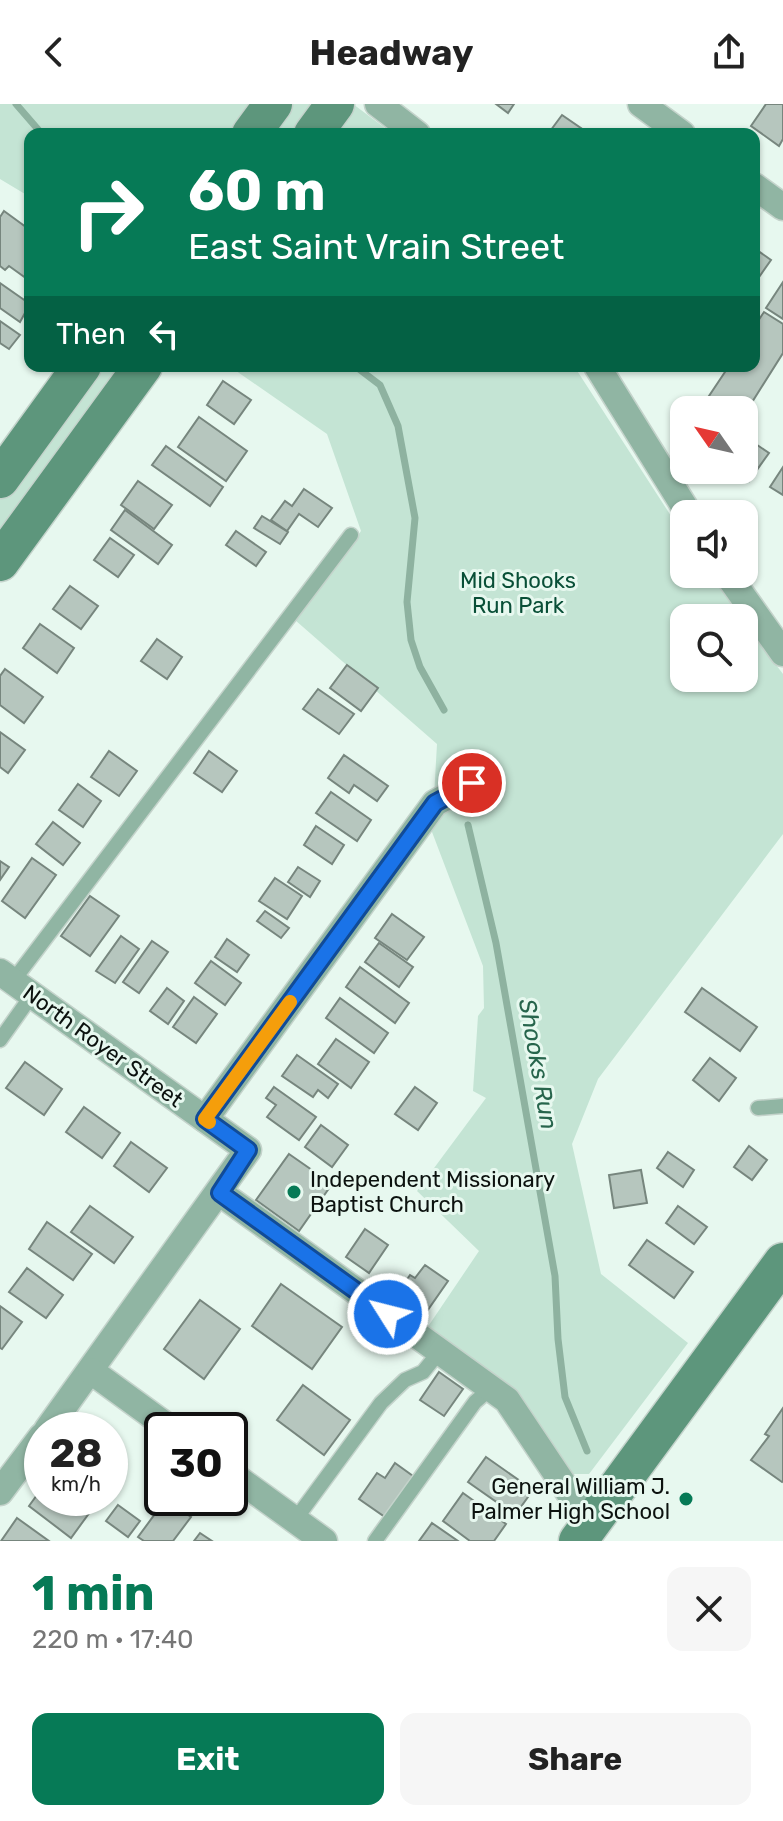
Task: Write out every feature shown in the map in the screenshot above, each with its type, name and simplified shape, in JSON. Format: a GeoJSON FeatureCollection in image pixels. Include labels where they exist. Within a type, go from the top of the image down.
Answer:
{"type":"FeatureCollection","features":[{"type":"Feature","properties":{"kind":"street"},"geometry":{"type":"LineString","coordinates":[[255,128],[273,104]]}},
{"type":"Feature","properties":{"kind":"street"},"geometry":{"type":"LineString","coordinates":[[317,128],[335,104]]}},
{"type":"Feature","properties":{"kind":"street"},"geometry":{"type":"LineString","coordinates":[[641,104],[674,128]]}},
{"type":"Feature","properties":{"kind":"street"},"geometry":{"type":"LineString","coordinates":[[380,106],[409,128]]}},
{"type":"Feature","properties":{"kind":"street"},"geometry":{"type":"LineString","coordinates":[[760,190],[783,207]]}},
{"type":"Feature","properties":{"kind":"street"},"geometry":{"type":"LineString","coordinates":[[0,479],[78,372]]}},
{"type":"Feature","properties":{"kind":"street"},"geometry":{"type":"LineString","coordinates":[[0,562],[139,372]]}},
{"type":"Feature","properties":{"kind":"street"},"geometry":{"type":"LineString","coordinates":[[601,372],[680,500]]}},
{"type":"Feature","properties":{"kind":"street"},"geometry":{"type":"LineString","coordinates":[[737,588],[783,653]]}},
{"type":"Feature","properties":{"kind":"street"},"geometry":{"type":"LineString","coordinates":[[205,1119],[435,803],[472,783]]}},
{"type":"Feature","properties":{"kind":"street","name":"North Royer Street"},"geometry":{"type":"LineString","coordinates":[[15,983],[248,1150],[220,1193]]}},
{"type":"Feature","properties":{"kind":"street"},"geometry":{"type":"LineString","coordinates":[[60,1412],[220,1193],[507,1400],[584,1533],[783,1262]]}},
{"type":"Feature","properties":{"kind":"street"},"geometry":{"type":"LineString","coordinates":[[91,1371],[147,1412]]}},
{"type":"Feature","properties":{"kind":"street"},"geometry":{"type":"LineString","coordinates":[[0,1492],[24,1460]]}},
{"type":"Feature","properties":{"kind":"street"},"geometry":{"type":"LineString","coordinates":[[248,1486],[324,1541]]}},
{"type":"Feature","properties":{"kind":"lane"},"geometry":{"type":"LineString","coordinates":[[0,1040],[15,983],[351,535]]}},
{"type":"Feature","properties":{"kind":"lane"},"geometry":{"type":"LineString","coordinates":[[758,1108],[783,1106]]}},
{"type":"Feature","properties":{"kind":"lane"},"geometry":{"type":"LineString","coordinates":[[295,1520],[381,1403],[405,1380],[423,1372],[440,1351]]}},
{"type":"Feature","properties":{"kind":"lane"},"geometry":{"type":"LineString","coordinates":[[375,1541],[475,1402],[491,1388]]}},
{"type":"Feature","properties":{"kind":"green space"},"geometry":{"type":"Polygon","coordinates":[[[0,104],[353,104],[385,128],[24,128],[24,193],[0,179],[0,104]]]}},
{"type":"Feature","properties":{"kind":"green space"},"geometry":{"type":"Polygon","coordinates":[[[88,372],[129,372],[0,549],[0,491],[88,372]]]}},
{"type":"Feature","properties":{"kind":"green space","name":"Mid Shooks Run Park"},"geometry":{"type":"Polygon","coordinates":[[[238,372],[578,372],[670,514],[670,588],[720,588],[731,604],[670,604],[670,692],[758,692],[758,641],[783,674],[783,834],[598,1079],[572,1144],[601,1274],[688,1343],[589,1474],[568,1474],[427,1328],[479,1251],[417,1191],[486,1098],[473,1091],[478,1016],[484,1008],[483,966],[432,832],[437,744],[295,620],[361,531],[327,434],[238,372]]]}},
{"type":"Feature","properties":{"kind":"building"},"geometry":{"type":"Polygon","coordinates":[[[496,104],[514,104],[508,113],[496,104]]]}},
{"type":"Feature","properties":{"kind":"building"},"geometry":{"type":"Polygon","coordinates":[[[766,104],[783,104],[783,139],[779,146],[760,132],[760,128],[751,126],[766,104]]]}},
{"type":"Feature","properties":{"kind":"building"},"geometry":{"type":"Polygon","coordinates":[[[562,115],[581,128],[552,128],[562,115]]]}},
{"type":"Feature","properties":{"kind":"building"},"geometry":{"type":"Polygon","coordinates":[[[4,211],[24,226],[24,277],[9,266],[5,270],[0,266],[0,217],[4,211]]]}},
{"type":"Feature","properties":{"kind":"building"},"geometry":{"type":"Polygon","coordinates":[[[760,252],[771,260],[760,276],[760,252]]]}},
{"type":"Feature","properties":{"kind":"building"},"geometry":{"type":"Polygon","coordinates":[[[783,282],[783,319],[766,308],[783,282]]]}},
{"type":"Feature","properties":{"kind":"building"},"geometry":{"type":"Polygon","coordinates":[[[0,283],[24,300],[24,315],[20,322],[0,308],[0,283]]]}},
{"type":"Feature","properties":{"kind":"building"},"geometry":{"type":"Polygon","coordinates":[[[764,312],[783,324],[783,353],[756,396],[709,396],[725,372],[760,372],[760,318],[764,312]]]}},
{"type":"Feature","properties":{"kind":"building"},"geometry":{"type":"Polygon","coordinates":[[[0,321],[20,335],[9,349],[0,343],[0,321]]]}},
{"type":"Feature","properties":{"kind":"building"},"geometry":{"type":"Polygon","coordinates":[[[223,381],[251,400],[234,424],[207,405],[223,381]]]}},
{"type":"Feature","properties":{"kind":"building"},"geometry":{"type":"Polygon","coordinates":[[[199,417],[247,451],[226,481],[178,447],[199,417]]]}},
{"type":"Feature","properties":{"kind":"building"},"geometry":{"type":"Polygon","coordinates":[[[166,446],[223,487],[210,506],[152,465],[166,446]]]}},
{"type":"Feature","properties":{"kind":"building"},"geometry":{"type":"Polygon","coordinates":[[[758,446],[769,453],[758,468],[758,446]]]}},
{"type":"Feature","properties":{"kind":"building"},"geometry":{"type":"Polygon","coordinates":[[[783,467],[783,495],[770,487],[783,467]]]}},
{"type":"Feature","properties":{"kind":"building"},"geometry":{"type":"Polygon","coordinates":[[[138,481],[172,505],[154,529],[121,505],[138,481]]]}},
{"type":"Feature","properties":{"kind":"building"},"geometry":{"type":"Polygon","coordinates":[[[304,489],[332,508],[318,527],[299,514],[287,531],[271,520],[285,501],[292,506],[304,489]]]}},
{"type":"Feature","properties":{"kind":"building"},"geometry":{"type":"Polygon","coordinates":[[[125,510],[172,545],[158,564],[111,530],[125,510]]]}},
{"type":"Feature","properties":{"kind":"building"},"geometry":{"type":"Polygon","coordinates":[[[262,516],[288,532],[280,544],[254,528],[262,516]]]}},
{"type":"Feature","properties":{"kind":"building"},"geometry":{"type":"Polygon","coordinates":[[[236,531],[266,552],[256,566],[226,545],[236,531]]]}},
{"type":"Feature","properties":{"kind":"building"},"geometry":{"type":"Polygon","coordinates":[[[110,538],[134,555],[118,577],[94,560],[110,538]]]}},
{"type":"Feature","properties":{"kind":"building"},"geometry":{"type":"Polygon","coordinates":[[[70,586],[98,606],[81,629],[53,609],[70,586]]]}},
{"type":"Feature","properties":{"kind":"building"},"geometry":{"type":"Polygon","coordinates":[[[40,624],[74,648],[57,673],[23,648],[40,624]]]}},
{"type":"Feature","properties":{"kind":"building"},"geometry":{"type":"Polygon","coordinates":[[[157,639],[182,657],[167,679],[141,661],[157,639]]]}},
{"type":"Feature","properties":{"kind":"building"},"geometry":{"type":"Polygon","coordinates":[[[347,665],[378,688],[361,711],[330,688],[347,665]]]}},
{"type":"Feature","properties":{"kind":"building"},"geometry":{"type":"Polygon","coordinates":[[[5,669],[43,697],[24,723],[0,705],[0,676],[5,669]]]}},
{"type":"Feature","properties":{"kind":"building"},"geometry":{"type":"Polygon","coordinates":[[[318,689],[354,714],[339,734],[303,709],[318,689]]]}},
{"type":"Feature","properties":{"kind":"building"},"geometry":{"type":"Polygon","coordinates":[[[0,732],[25,750],[8,773],[0,767],[0,732]]]}},
{"type":"Feature","properties":{"kind":"building"},"geometry":{"type":"Polygon","coordinates":[[[109,751],[137,771],[119,796],[91,777],[109,751]]]}},
{"type":"Feature","properties":{"kind":"building"},"geometry":{"type":"Polygon","coordinates":[[[209,751],[237,771],[222,792],[194,773],[209,751]]]}},
{"type":"Feature","properties":{"kind":"building"},"geometry":{"type":"Polygon","coordinates":[[[344,755],[388,786],[377,801],[354,785],[349,793],[328,778],[344,755]]]}},
{"type":"Feature","properties":{"kind":"building"},"geometry":{"type":"Polygon","coordinates":[[[78,784],[101,801],[83,827],[59,810],[78,784]]]}},
{"type":"Feature","properties":{"kind":"building"},"geometry":{"type":"Polygon","coordinates":[[[331,792],[371,820],[357,841],[316,813],[331,792]]]}},
{"type":"Feature","properties":{"kind":"building"},"geometry":{"type":"Polygon","coordinates":[[[53,822],[80,843],[63,865],[36,844],[53,822]]]}},
{"type":"Feature","properties":{"kind":"building"},"geometry":{"type":"Polygon","coordinates":[[[316,826],[344,845],[332,864],[304,845],[316,826]]]}},
{"type":"Feature","properties":{"kind":"building"},"geometry":{"type":"Polygon","coordinates":[[[32,858],[56,875],[25,918],[2,901],[32,858]]]}},
{"type":"Feature","properties":{"kind":"building"},"geometry":{"type":"Polygon","coordinates":[[[0,861],[9,867],[0,880],[0,861]]]}},
{"type":"Feature","properties":{"kind":"building"},"geometry":{"type":"Polygon","coordinates":[[[298,867],[320,881],[310,897],[288,882],[298,867]]]}},
{"type":"Feature","properties":{"kind":"building"},"geometry":{"type":"Polygon","coordinates":[[[275,878],[302,896],[287,919],[259,901],[275,878]]]}},
{"type":"Feature","properties":{"kind":"building"},"geometry":{"type":"Polygon","coordinates":[[[90,896],[119,916],[90,956],[61,936],[90,896]]]}},
{"type":"Feature","properties":{"kind":"building"},"geometry":{"type":"Polygon","coordinates":[[[265,911],[289,928],[281,938],[257,921],[265,911]]]}},
{"type":"Feature","properties":{"kind":"building"},"geometry":{"type":"Polygon","coordinates":[[[392,914],[424,937],[407,960],[375,938],[392,914]]]}},
{"type":"Feature","properties":{"kind":"building"},"geometry":{"type":"Polygon","coordinates":[[[121,936],[139,949],[115,983],[96,971],[121,936]]]}},
{"type":"Feature","properties":{"kind":"building"},"geometry":{"type":"Polygon","coordinates":[[[227,939],[249,955],[237,972],[215,957],[227,939]]]}},
{"type":"Feature","properties":{"kind":"building"},"geometry":{"type":"Polygon","coordinates":[[[152,941],[168,952],[139,993],[123,982],[152,941]]]}},
{"type":"Feature","properties":{"kind":"building"},"geometry":{"type":"Polygon","coordinates":[[[379,943],[413,967],[399,987],[365,962],[379,943]]]}},
{"type":"Feature","properties":{"kind":"building"},"geometry":{"type":"Polygon","coordinates":[[[211,961],[241,983],[225,1005],[195,983],[211,961]]]}},
{"type":"Feature","properties":{"kind":"building"},"geometry":{"type":"Polygon","coordinates":[[[360,967],[409,1003],[395,1023],[346,987],[360,967]]]}},
{"type":"Feature","properties":{"kind":"building"},"geometry":{"type":"Polygon","coordinates":[[[167,988],[184,1001],[168,1024],[150,1011],[167,988]]]}},
{"type":"Feature","properties":{"kind":"building"},"geometry":{"type":"Polygon","coordinates":[[[702,988],[757,1027],[740,1051],[685,1012],[702,988]]]}},
{"type":"Feature","properties":{"kind":"building"},"geometry":{"type":"Polygon","coordinates":[[[194,997],[217,1014],[196,1043],[173,1027],[194,997]]]}},
{"type":"Feature","properties":{"kind":"building"},"geometry":{"type":"Polygon","coordinates":[[[340,998],[388,1033],[374,1053],[326,1018],[340,998]]]}},
{"type":"Feature","properties":{"kind":"building"},"geometry":{"type":"Polygon","coordinates":[[[336,1039],[369,1062],[351,1088],[318,1064],[336,1039]]]}},
{"type":"Feature","properties":{"kind":"building"},"geometry":{"type":"Polygon","coordinates":[[[297,1055],[338,1084],[328,1098],[318,1090],[313,1097],[282,1076],[297,1055]]]}},
{"type":"Feature","properties":{"kind":"building"},"geometry":{"type":"Polygon","coordinates":[[[710,1058],[736,1078],[719,1101],[693,1080],[710,1058]]]}},
{"type":"Feature","properties":{"kind":"building"},"geometry":{"type":"Polygon","coordinates":[[[25,1062],[62,1089],[44,1115],[6,1088],[25,1062]]]}},
{"type":"Feature","properties":{"kind":"building"},"geometry":{"type":"Polygon","coordinates":[[[274,1087],[316,1117],[299,1140],[267,1117],[276,1105],[266,1098],[274,1087]]]}},
{"type":"Feature","properties":{"kind":"building"},"geometry":{"type":"Polygon","coordinates":[[[415,1087],[437,1103],[418,1130],[395,1114],[415,1087]]]}},
{"type":"Feature","properties":{"kind":"building"},"geometry":{"type":"Polygon","coordinates":[[[84,1107],[120,1133],[102,1158],[66,1132],[84,1107]]]}},
{"type":"Feature","properties":{"kind":"building"},"geometry":{"type":"Polygon","coordinates":[[[321,1125],[348,1145],[332,1167],[305,1147],[321,1125]]]}},
{"type":"Feature","properties":{"kind":"building"},"geometry":{"type":"Polygon","coordinates":[[[131,1142],[167,1168],[149,1192],[114,1166],[131,1142]]]}},
{"type":"Feature","properties":{"kind":"building"},"geometry":{"type":"Polygon","coordinates":[[[749,1146],[767,1160],[752,1180],[734,1167],[749,1146]]]}},
{"type":"Feature","properties":{"kind":"building"},"geometry":{"type":"Polygon","coordinates":[[[668,1152],[694,1170],[683,1187],[657,1168],[668,1152]]]}},
{"type":"Feature","properties":{"kind":"building","name":"Independent Missionary Baptist Church"},"geometry":{"type":"Polygon","coordinates":[[[289,1154],[332,1184],[299,1231],[256,1200],[289,1154]]]}},
{"type":"Feature","properties":{"kind":"building"},"geometry":{"type":"Polygon","coordinates":[[[641,1170],[647,1203],[614,1208],[609,1175],[641,1170]]]}},
{"type":"Feature","properties":{"kind":"building"},"geometry":{"type":"Polygon","coordinates":[[[90,1206],[133,1237],[114,1263],[71,1232],[90,1206]]]}},
{"type":"Feature","properties":{"kind":"building"},"geometry":{"type":"Polygon","coordinates":[[[678,1206],[707,1227],[694,1244],[666,1223],[678,1206]]]}},
{"type":"Feature","properties":{"kind":"building"},"geometry":{"type":"Polygon","coordinates":[[[47,1222],[92,1254],[73,1280],[29,1249],[47,1222]]]}},
{"type":"Feature","properties":{"kind":"building"},"geometry":{"type":"Polygon","coordinates":[[[365,1229],[388,1245],[369,1273],[346,1257],[365,1229]]]}},
{"type":"Feature","properties":{"kind":"building"},"geometry":{"type":"Polygon","coordinates":[[[647,1240],[693,1272],[674,1298],[629,1265],[647,1240]]]}},
{"type":"Feature","properties":{"kind":"building"},"geometry":{"type":"Polygon","coordinates":[[[425,1265],[448,1281],[425,1314],[397,1294],[410,1275],[415,1278],[425,1265]]]}},
{"type":"Feature","properties":{"kind":"building"},"geometry":{"type":"Polygon","coordinates":[[[27,1268],[63,1295],[46,1318],[9,1292],[27,1268]]]}},
{"type":"Feature","properties":{"kind":"building"},"geometry":{"type":"Polygon","coordinates":[[[281,1284],[342,1327],[312,1369],[252,1326],[281,1284]]]}},
{"type":"Feature","properties":{"kind":"building"},"geometry":{"type":"Polygon","coordinates":[[[200,1300],[240,1329],[204,1379],[164,1349],[200,1300]]]}},
{"type":"Feature","properties":{"kind":"building"},"geometry":{"type":"Polygon","coordinates":[[[0,1306],[22,1322],[2,1349],[0,1348],[0,1306]]]}},
{"type":"Feature","properties":{"kind":"building"},"geometry":{"type":"Polygon","coordinates":[[[439,1372],[463,1389],[444,1416],[420,1400],[439,1372]]]}},
{"type":"Feature","properties":{"kind":"building"},"geometry":{"type":"Polygon","coordinates":[[[303,1385],[350,1420],[324,1455],[277,1420],[303,1385]]]}},
{"type":"Feature","properties":{"kind":"building"},"geometry":{"type":"Polygon","coordinates":[[[783,1408],[782,1482],[751,1460],[769,1436],[765,1434],[783,1408]]]}},
{"type":"Feature","properties":{"kind":"building"},"geometry":{"type":"Polygon","coordinates":[[[486,1457],[533,1490],[515,1515],[468,1482],[486,1457]]]}},
{"type":"Feature","properties":{"kind":"building"},"geometry":{"type":"Polygon","coordinates":[[[395,1463],[413,1476],[385,1517],[359,1499],[377,1473],[385,1478],[395,1463]]]}},
{"type":"Feature","properties":{"kind":"building"},"geometry":{"type":"Polygon","coordinates":[[[463,1493],[506,1524],[494,1541],[470,1541],[443,1521],[463,1493]]]}},
{"type":"Feature","properties":{"kind":"building"},"geometry":{"type":"Polygon","coordinates":[[[128,1512],[140,1521],[128,1537],[106,1521],[110,1516],[128,1516],[128,1512]]]}},
{"type":"Feature","properties":{"kind":"building"},"geometry":{"type":"Polygon","coordinates":[[[42,1516],[87,1516],[71,1538],[42,1516]]]}},
{"type":"Feature","properties":{"kind":"building"},"geometry":{"type":"Polygon","coordinates":[[[153,1516],[191,1517],[173,1541],[144,1541],[138,1537],[153,1516]]]}},
{"type":"Feature","properties":{"kind":"building"},"geometry":{"type":"Polygon","coordinates":[[[17,1518],[49,1541],[1,1541],[17,1518]]]}},
{"type":"Feature","properties":{"kind":"building"},"geometry":{"type":"Polygon","coordinates":[[[432,1523],[458,1541],[419,1541],[432,1523]]]}},
{"type":"Feature","properties":{"kind":"building"},"geometry":{"type":"Polygon","coordinates":[[[200,1533],[212,1541],[194,1541],[200,1533]]]}},
{"type":"Feature","properties":{"kind":"waterway","name":"Shooks Run"},"geometry":{"type":"LineString","coordinates":[[16,104],[37,128]]}},
{"type":"Feature","properties":{"kind":"waterway","name":"Shooks Run"},"geometry":{"type":"LineString","coordinates":[[363,372],[380,385],[398,426],[415,518],[407,602],[411,640],[420,667],[444,710]]}},
{"type":"Feature","properties":{"kind":"waterway","name":"Shooks Run"},"geometry":{"type":"LineString","coordinates":[[468,825],[496,943],[555,1276],[565,1397],[587,1451]]}},
{"type":"Feature","properties":{"kind":"slow traffic"},"geometry":{"type":"LineString","coordinates":[[209,1122],[205,1119],[290,1002]]}},
{"type":"Feature","properties":{"kind":"place","name":"Independent Missionary Baptist Church"},"geometry":{"type":"Point","coordinates":[294,1192]}},
{"type":"Feature","properties":{"kind":"place","name":"General William J. Palmer High School"},"geometry":{"type":"Point","coordinates":[686,1499]}},
{"type":"Feature","properties":{"kind":"route"},"geometry":{"type":"LineString","coordinates":[[388,1314],[220,1193],[248,1150],[205,1119],[435,803],[472,783]]}}]}
